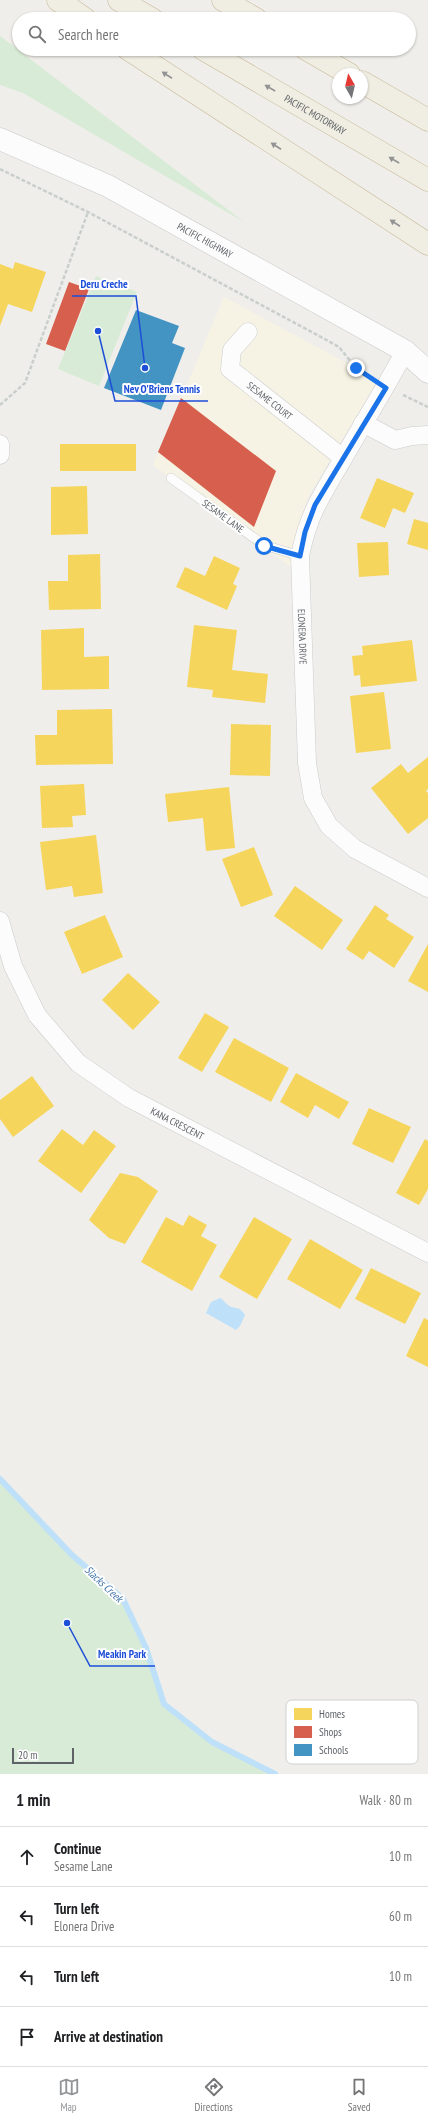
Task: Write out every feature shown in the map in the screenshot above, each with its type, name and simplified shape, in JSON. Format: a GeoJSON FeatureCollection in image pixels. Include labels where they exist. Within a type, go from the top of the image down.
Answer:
{"type":"FeatureCollection","features":[{"type":"Feature","properties":{"kind":"highway"},"geometry":{"type":"LineString","coordinates":[[58,0],[75,12]]}},
{"type":"Feature","properties":{"kind":"highway"},"geometry":{"type":"LineString","coordinates":[[119,0],[140,12]]}},
{"type":"Feature","properties":{"kind":"highway"},"geometry":{"type":"LineString","coordinates":[[223,0],[244,12]]}},
{"type":"Feature","properties":{"kind":"highway"},"geometry":{"type":"LineString","coordinates":[[139,56],[428,244]]}},
{"type":"Feature","properties":{"kind":"highway","name":"PACIFIC MOTORWAY"},"geometry":{"type":"LineString","coordinates":[[215,56],[428,180]]}},
{"type":"Feature","properties":{"kind":"highway"},"geometry":{"type":"LineString","coordinates":[[318,56],[339,68]]}},
{"type":"Feature","properties":{"kind":"highway"},"geometry":{"type":"LineString","coordinates":[[368,86],[428,120]]}},
{"type":"Feature","properties":{"kind":"highway"},"geometry":{"type":"LineString","coordinates":[[389,98],[428,111]]}},
{"type":"Feature","properties":{"kind":"main road","name":"PACIFIC HIGHWAY"},"geometry":{"type":"LineString","coordinates":[[0,139],[108,186],[405,351],[428,372]]}},
{"type":"Feature","properties":{"kind":"main road","name":"PACIFIC HIGHWAY"},"geometry":{"type":"LineString","coordinates":[[405,351],[428,355]]}},
{"type":"Feature","properties":{"kind":"street","name":"SESAME COURT"},"geometry":{"type":"LineString","coordinates":[[248,332],[232,350],[230,369],[343,458]]}},
{"type":"Feature","properties":{"kind":"street","name":"ELONERA DRIVE"},"geometry":{"type":"LineString","coordinates":[[405,351],[386,388],[363,423],[315,505],[305,532],[300,556],[307,763],[313,798],[329,826],[356,849],[428,888]]}},
{"type":"Feature","properties":{"kind":"street"},"geometry":{"type":"LineString","coordinates":[[363,423],[395,440],[428,435]]}},
{"type":"Feature","properties":{"kind":"street"},"geometry":{"type":"LineString","coordinates":[[0,444],[0,455]]}},
{"type":"Feature","properties":{"kind":"street","name":"KANA CRESCENT"},"geometry":{"type":"LineString","coordinates":[[0,921],[13,966],[37,1015],[78,1063],[129,1098],[428,1253]]}},
{"type":"Feature","properties":{"kind":"lane","name":"SESAME LANE"},"geometry":{"type":"LineString","coordinates":[[172,478],[264,546],[300,556]]}},
{"type":"Feature","properties":{"kind":"path"},"geometry":{"type":"LineString","coordinates":[[0,169],[88,212],[339,347],[356,368],[386,388],[428,407]]}},
{"type":"Feature","properties":{"kind":"path"},"geometry":{"type":"LineString","coordinates":[[0,406],[25,383],[88,212]]}},
{"type":"Feature","properties":{"kind":"shaded area"},"geometry":{"type":"Polygon","coordinates":[[[224,297],[378,380],[308,497],[295,537],[291,567],[153,465],[224,297]]]}},
{"type":"Feature","properties":{"kind":"green space"},"geometry":{"type":"Polygon","coordinates":[[[0,36],[12,45],[12,56],[26,56],[244,222],[23,93],[0,85],[0,36]]]}},
{"type":"Feature","properties":{"kind":"green space"},"geometry":{"type":"Polygon","coordinates":[[[96,276],[137,292],[99,386],[58,369],[96,276]]]}},
{"type":"Feature","properties":{"kind":"green space"},"geometry":{"type":"Polygon","coordinates":[[[0,1479],[72,1555],[123,1599],[146,1648],[164,1704],[212,1742],[275,1774],[0,1774],[0,1479]]]}},
{"type":"Feature","properties":{"kind":"water"},"geometry":{"type":"Polygon","coordinates":[[[220,1298],[228,1305],[241,1310],[245,1315],[240,1326],[236,1330],[206,1313],[211,1302],[220,1298]]]}},
{"type":"Feature","properties":{"kind":"building: Homes"},"geometry":{"type":"Polygon","coordinates":[[[15,262],[46,272],[32,312],[8,304],[0,326],[0,264],[13,269],[15,262]]]}},
{"type":"Feature","properties":{"kind":"building: Homes"},"geometry":{"type":"Polygon","coordinates":[[[60,444],[136,444],[136,471],[60,471],[60,444]]]}},
{"type":"Feature","properties":{"kind":"building: Homes"},"geometry":{"type":"Polygon","coordinates":[[[377,478],[414,493],[405,513],[393,508],[385,528],[360,518],[377,478]]]}},
{"type":"Feature","properties":{"kind":"building: Homes"},"geometry":{"type":"Polygon","coordinates":[[[87,486],[88,534],[51,535],[51,487],[87,486]]]}},
{"type":"Feature","properties":{"kind":"building: Homes"},"geometry":{"type":"Polygon","coordinates":[[[414,519],[428,523],[428,550],[407,544],[414,519]]]}},
{"type":"Feature","properties":{"kind":"building: Homes"},"geometry":{"type":"Polygon","coordinates":[[[388,542],[389,575],[359,577],[357,543],[388,542]]]}},
{"type":"Feature","properties":{"kind":"building: Homes"},"geometry":{"type":"Polygon","coordinates":[[[100,554],[101,609],[49,610],[48,581],[68,581],[68,555],[100,554]]]}},
{"type":"Feature","properties":{"kind":"building: Homes"},"geometry":{"type":"Polygon","coordinates":[[[214,556],[240,568],[233,584],[237,586],[227,610],[176,587],[185,567],[205,576],[214,556]]]}},
{"type":"Feature","properties":{"kind":"building: Homes"},"geometry":{"type":"Polygon","coordinates":[[[194,625],[237,630],[232,670],[268,674],[265,703],[212,697],[213,690],[187,687],[194,625]]]}},
{"type":"Feature","properties":{"kind":"building: Homes"},"geometry":{"type":"Polygon","coordinates":[[[84,628],[84,657],[109,656],[109,689],[42,690],[41,630],[84,628]]]}},
{"type":"Feature","properties":{"kind":"building: Homes"},"geometry":{"type":"Polygon","coordinates":[[[412,640],[417,681],[361,687],[360,675],[354,676],[352,656],[363,655],[362,646],[412,640]]]}},
{"type":"Feature","properties":{"kind":"building: Homes"},"geometry":{"type":"Polygon","coordinates":[[[384,692],[391,749],[356,753],[350,696],[384,692]]]}},
{"type":"Feature","properties":{"kind":"building: Homes"},"geometry":{"type":"Polygon","coordinates":[[[112,709],[113,764],[36,765],[35,735],[57,735],[57,710],[112,709]]]}},
{"type":"Feature","properties":{"kind":"building: Homes"},"geometry":{"type":"Polygon","coordinates":[[[231,724],[271,725],[270,776],[230,775],[231,724]]]}},
{"type":"Feature","properties":{"kind":"building: Homes"},"geometry":{"type":"Polygon","coordinates":[[[428,757],[428,789],[426,791],[428,793],[428,818],[408,834],[371,788],[401,764],[408,773],[428,757]]]}},
{"type":"Feature","properties":{"kind":"building: Homes"},"geometry":{"type":"Polygon","coordinates":[[[84,784],[86,815],[72,816],[73,827],[42,828],[40,786],[84,784]]]}},
{"type":"Feature","properties":{"kind":"building: Homes"},"geometry":{"type":"Polygon","coordinates":[[[229,787],[235,848],[206,851],[203,818],[168,822],[165,794],[229,787]]]}},
{"type":"Feature","properties":{"kind":"building: Homes"},"geometry":{"type":"Polygon","coordinates":[[[96,835],[103,893],[74,897],[72,886],[46,890],[40,842],[96,835]]]}},
{"type":"Feature","properties":{"kind":"building: Homes"},"geometry":{"type":"Polygon","coordinates":[[[254,847],[273,895],[241,907],[222,859],[254,847]]]}},
{"type":"Feature","properties":{"kind":"building: Homes"},"geometry":{"type":"Polygon","coordinates":[[[295,886],[343,920],[322,950],[274,916],[295,886]]]}},
{"type":"Feature","properties":{"kind":"building: Homes"},"geometry":{"type":"Polygon","coordinates":[[[375,905],[389,915],[386,919],[414,937],[394,968],[369,951],[363,960],[346,949],[375,905]]]}},
{"type":"Feature","properties":{"kind":"building: Homes"},"geometry":{"type":"Polygon","coordinates":[[[105,915],[123,957],[82,974],[64,932],[105,915]]]}},
{"type":"Feature","properties":{"kind":"building: Homes"},"geometry":{"type":"Polygon","coordinates":[[[428,944],[428,992],[408,981],[428,944]]]}},
{"type":"Feature","properties":{"kind":"building: Homes"},"geometry":{"type":"Polygon","coordinates":[[[128,973],[160,1002],[133,1030],[102,1000],[128,973]]]}},
{"type":"Feature","properties":{"kind":"building: Homes"},"geometry":{"type":"Polygon","coordinates":[[[205,1013],[229,1027],[202,1072],[178,1058],[205,1013]]]}},
{"type":"Feature","properties":{"kind":"building: Homes"},"geometry":{"type":"Polygon","coordinates":[[[234,1038],[289,1068],[271,1102],[215,1072],[234,1038]]]}},
{"type":"Feature","properties":{"kind":"building: Homes"},"geometry":{"type":"Polygon","coordinates":[[[296,1073],[349,1102],[339,1119],[315,1105],[308,1118],[280,1102],[296,1073]]]}},
{"type":"Feature","properties":{"kind":"building: Homes"},"geometry":{"type":"Polygon","coordinates":[[[32,1076],[54,1106],[13,1137],[0,1119],[0,1100],[32,1076]]]}},
{"type":"Feature","properties":{"kind":"building: Homes"},"geometry":{"type":"Polygon","coordinates":[[[369,1108],[411,1127],[393,1163],[352,1144],[369,1108]]]}},
{"type":"Feature","properties":{"kind":"building: Homes"},"geometry":{"type":"Polygon","coordinates":[[[62,1129],[83,1145],[94,1130],[116,1146],[81,1193],[38,1161],[62,1129]]]}},
{"type":"Feature","properties":{"kind":"building: Homes"},"geometry":{"type":"Polygon","coordinates":[[[425,1139],[428,1141],[428,1189],[419,1205],[396,1193],[425,1139]]]}},
{"type":"Feature","properties":{"kind":"building: Homes"},"geometry":{"type":"Polygon","coordinates":[[[120,1173],[138,1177],[158,1191],[125,1244],[109,1238],[89,1220],[120,1173]]]}},
{"type":"Feature","properties":{"kind":"building: Homes"},"geometry":{"type":"Polygon","coordinates":[[[189,1215],[207,1225],[201,1236],[217,1245],[192,1291],[141,1262],[166,1217],[183,1226],[189,1215]]]}},
{"type":"Feature","properties":{"kind":"building: Homes"},"geometry":{"type":"Polygon","coordinates":[[[254,1217],[292,1239],[257,1299],[219,1277],[254,1217]]]}},
{"type":"Feature","properties":{"kind":"building: Homes"},"geometry":{"type":"Polygon","coordinates":[[[310,1239],[363,1270],[340,1309],[287,1279],[310,1239]]]}},
{"type":"Feature","properties":{"kind":"building: Homes"},"geometry":{"type":"Polygon","coordinates":[[[371,1268],[421,1293],[405,1324],[355,1299],[371,1268]]]}},
{"type":"Feature","properties":{"kind":"building: Homes"},"geometry":{"type":"Polygon","coordinates":[[[424,1318],[428,1320],[428,1367],[406,1356],[424,1318]]]}},
{"type":"Feature","properties":{"kind":"building: Shops"},"geometry":{"type":"Polygon","coordinates":[[[69,282],[89,289],[65,351],[46,344],[69,282]]]}},
{"type":"Feature","properties":{"kind":"building: Shops"},"geometry":{"type":"Polygon","coordinates":[[[181,398],[276,471],[254,527],[158,452],[181,398]]]}},
{"type":"Feature","properties":{"kind":"building: Schools"},"geometry":{"type":"Polygon","coordinates":[[[136,310],[179,326],[172,343],[185,348],[161,410],[104,388],[136,310]]]}},
{"type":"Feature","properties":{"kind":"waterway","name":"Slacks Creek"},"geometry":{"type":"LineString","coordinates":[[0,1479],[72,1555],[123,1599],[146,1648],[164,1704],[212,1742],[275,1774]]}},
{"type":"Feature","properties":{"kind":"place","name":"Nev O'Briens Tennis"},"geometry":{"type":"Point","coordinates":[98,331]}},
{"type":"Feature","properties":{"kind":"place","name":"Deru Creche"},"geometry":{"type":"Point","coordinates":[145,368]}},
{"type":"Feature","properties":{"kind":"place","name":"Meakin Park"},"geometry":{"type":"Point","coordinates":[67,1623]}},
{"type":"Feature","properties":{"kind":"route"},"geometry":{"type":"LineString","coordinates":[[264,546],[300,556],[305,532],[315,505],[375,403],[386,388],[364,375],[356,368]]}}]}
